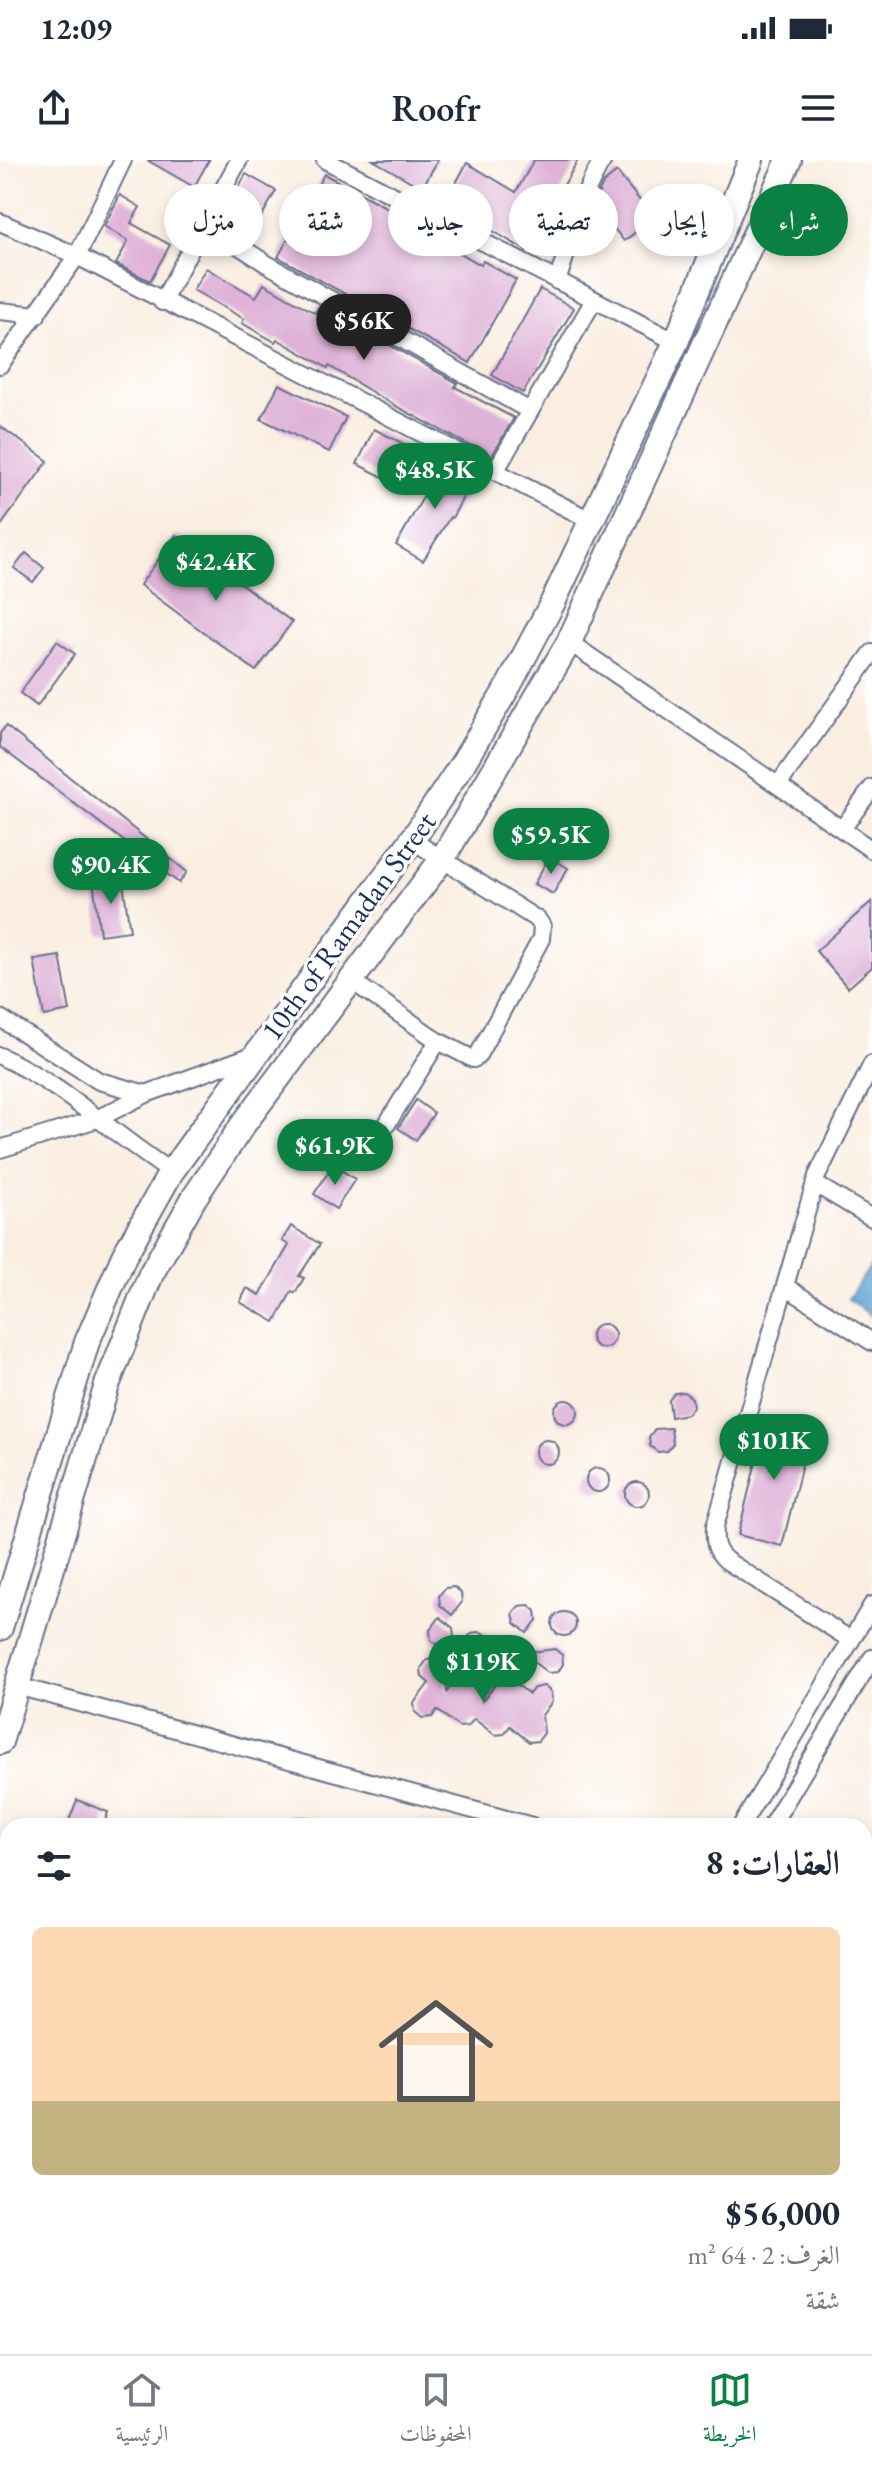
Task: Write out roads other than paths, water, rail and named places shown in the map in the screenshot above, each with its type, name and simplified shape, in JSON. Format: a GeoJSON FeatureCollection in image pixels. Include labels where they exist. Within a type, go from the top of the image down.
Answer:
{"type":"FeatureCollection","features":[{"type":"Feature","properties":{"kind":"main road","name":"10th of Ramadan Street"},"geometry":{"type":"LineString","coordinates":[[0,1628],[87,1342],[124,1256],[171,1172],[412,840],[509,685],[552,604],[676,342],[751,160]]}},
{"type":"Feature","properties":{"kind":"main road","name":"10th of Ramadan Street"},"geometry":{"type":"LineString","coordinates":[[0,1742],[107,1385],[151,1274],[194,1198],[242,1126],[443,858],[569,642],[789,160]]}},
{"type":"Feature","properties":{"kind":"street"},"geometry":{"type":"LineString","coordinates":[[0,365],[77,256],[123,160]]}},
{"type":"Feature","properties":{"kind":"street"},"geometry":{"type":"LineString","coordinates":[[226,184],[239,160]]}},
{"type":"Feature","properties":{"kind":"street"},"geometry":{"type":"LineString","coordinates":[[325,160],[676,342]]}},
{"type":"Feature","properties":{"kind":"street"},"geometry":{"type":"LineString","coordinates":[[557,281],[572,242],[584,196],[603,160]]}},
{"type":"Feature","properties":{"kind":"street"},"geometry":{"type":"LineString","coordinates":[[0,222],[77,256],[590,520]]}},
{"type":"Feature","properties":{"kind":"street"},"geometry":{"type":"LineString","coordinates":[[162,302],[187,256]]}},
{"type":"Feature","properties":{"kind":"street"},"geometry":{"type":"LineString","coordinates":[[255,256],[530,411]]}},
{"type":"Feature","properties":{"kind":"street"},"geometry":{"type":"LineString","coordinates":[[496,470],[594,300]]}},
{"type":"Feature","properties":{"kind":"street"},"geometry":{"type":"LineString","coordinates":[[0,311],[37,315]]}},
{"type":"Feature","properties":{"kind":"street"},"geometry":{"type":"LineString","coordinates":[[569,642],[872,850]]}},
{"type":"Feature","properties":{"kind":"street"},"geometry":{"type":"LineString","coordinates":[[778,785],[872,653]]}},
{"type":"Feature","properties":{"kind":"street"},"geometry":{"type":"LineString","coordinates":[[842,829],[872,788]]}},
{"type":"Feature","properties":{"kind":"street"},"geometry":{"type":"LineString","coordinates":[[352,981],[438,1041],[469,1058],[477,1057],[543,933],[538,920],[412,840]]}},
{"type":"Feature","properties":{"kind":"street"},"geometry":{"type":"LineString","coordinates":[[0,1018],[99,1081],[146,1094]]}},
{"type":"Feature","properties":{"kind":"street"},"geometry":{"type":"LineString","coordinates":[[374,1145],[438,1041]]}},
{"type":"Feature","properties":{"kind":"street"},"geometry":{"type":"LineString","coordinates":[[0,1149],[97,1119],[146,1094],[210,1073],[257,1053]]}},
{"type":"Feature","properties":{"kind":"street"},"geometry":{"type":"LineString","coordinates":[[0,1056],[45,1079],[171,1172]]}},
{"type":"Feature","properties":{"kind":"street"},"geometry":{"type":"LineString","coordinates":[[851,1640],[718,1554],[715,1526],[815,1184],[872,1064]]}},
{"type":"Feature","properties":{"kind":"street"},"geometry":{"type":"LineString","coordinates":[[815,1184],[872,1218]]}},
{"type":"Feature","properties":{"kind":"street"},"geometry":{"type":"LineString","coordinates":[[786,1287],[872,1342]]}},
{"type":"Feature","properties":{"kind":"street"},"geometry":{"type":"LineString","coordinates":[[746,1818],[872,1605]]}},
{"type":"Feature","properties":{"kind":"street"},"geometry":{"type":"LineString","coordinates":[[776,1818],[872,1658]]}},
{"type":"Feature","properties":{"kind":"street"},"geometry":{"type":"LineString","coordinates":[[17,1686],[503,1818]]}},
{"type":"Feature","properties":{"kind":"water"},"geometry":{"type":"Polygon","coordinates":[[[872,1264],[872,1316],[848,1299],[872,1264]]]}}]}
